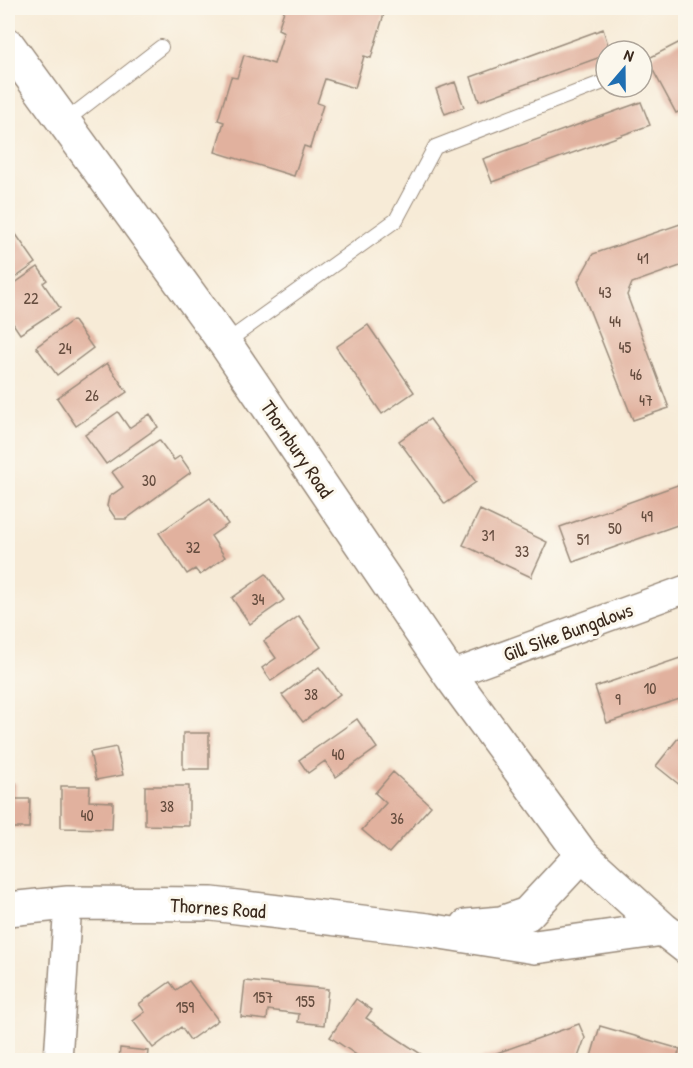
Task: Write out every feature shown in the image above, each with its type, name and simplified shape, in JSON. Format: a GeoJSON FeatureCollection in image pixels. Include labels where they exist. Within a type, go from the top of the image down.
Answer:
{"type":"FeatureCollection","features":[{"type":"Feature","properties":{"kind":"main road","name":"Thornbury Road"},"geometry":{"type":"LineString","coordinates":[[8,45],[225,343],[450,675],[582,855]]}},
{"type":"Feature","properties":{"kind":"main road","name":"Thornes Road"},"geometry":{"type":"LineString","coordinates":[[428,930],[501,923],[527,914],[582,855],[674,938]]}},
{"type":"Feature","properties":{"kind":"main road","name":"Thornes Road"},"geometry":{"type":"LineString","coordinates":[[8,909],[68,903],[212,904],[428,930],[535,947],[674,938]]}},
{"type":"Feature","properties":{"kind":"street","name":"Gill Sike Bungalows"},"geometry":{"type":"LineString","coordinates":[[450,675],[686,589]]}},
{"type":"Feature","properties":{"kind":"street"},"geometry":{"type":"LineString","coordinates":[[58,1060],[68,903]]}},
{"type":"Feature","properties":{"kind":"lane"},"geometry":{"type":"LineString","coordinates":[[64,122],[161,47]]}},
{"type":"Feature","properties":{"kind":"lane"},"geometry":{"type":"LineString","coordinates":[[225,343],[396,220],[435,147],[594,86]]}},
{"type":"Feature","properties":{"kind":"building"},"geometry":{"type":"Polygon","coordinates":[[[285,8],[379,8],[378,11],[384,14],[371,58],[364,56],[355,88],[325,79],[317,103],[323,105],[310,148],[304,146],[294,176],[215,152],[224,122],[218,120],[231,77],[237,78],[244,55],[274,64],[284,32],[278,29],[285,8]]]}},
{"type":"Feature","properties":{"kind":"building"},"geometry":{"type":"Polygon","coordinates":[[[603,29],[606,39],[594,39],[594,59],[479,101],[471,77],[603,29]]]}},
{"type":"Feature","properties":{"kind":"building"},"geometry":{"type":"Polygon","coordinates":[[[686,39],[686,109],[676,113],[654,72],[654,55],[686,39]]]}},
{"type":"Feature","properties":{"kind":"building"},"geometry":{"type":"Polygon","coordinates":[[[455,82],[464,107],[445,114],[436,89],[455,82]]]}},
{"type":"Feature","properties":{"kind":"building"},"geometry":{"type":"Polygon","coordinates":[[[641,102],[650,125],[492,182],[483,159],[641,102]]]}},
{"type":"Feature","properties":{"kind":"building"},"geometry":{"type":"Polygon","coordinates":[[[686,222],[686,264],[632,283],[627,295],[669,408],[633,420],[578,281],[593,254],[686,222]]]}},
{"type":"Feature","properties":{"kind":"building"},"geometry":{"type":"Polygon","coordinates":[[[15,233],[36,263],[8,283],[8,239],[15,233]]]}},
{"type":"Feature","properties":{"kind":"building"},"geometry":{"type":"Polygon","coordinates":[[[38,267],[47,280],[43,283],[60,308],[20,334],[8,316],[8,288],[38,267]]]}},
{"type":"Feature","properties":{"kind":"building"},"geometry":{"type":"Polygon","coordinates":[[[73,320],[93,348],[57,375],[36,347],[73,320]]]}},
{"type":"Feature","properties":{"kind":"building"},"geometry":{"type":"Polygon","coordinates":[[[368,325],[414,392],[382,414],[336,347],[368,325]]]}},
{"type":"Feature","properties":{"kind":"building"},"geometry":{"type":"Polygon","coordinates":[[[107,363],[127,392],[76,426],[57,398],[107,363]]]}},
{"type":"Feature","properties":{"kind":"building"},"geometry":{"type":"Polygon","coordinates":[[[118,412],[129,428],[150,414],[158,427],[106,464],[85,435],[118,412]]]}},
{"type":"Feature","properties":{"kind":"building"},"geometry":{"type":"Polygon","coordinates":[[[430,419],[476,482],[445,504],[399,441],[430,419]]]}},
{"type":"Feature","properties":{"kind":"building"},"geometry":{"type":"Polygon","coordinates":[[[159,440],[174,460],[180,456],[191,472],[126,519],[116,519],[107,506],[109,497],[123,487],[112,472],[159,440]]]}},
{"type":"Feature","properties":{"kind":"building"},"geometry":{"type":"Polygon","coordinates":[[[686,482],[686,522],[573,562],[560,527],[686,482]]]}},
{"type":"Feature","properties":{"kind":"building"},"geometry":{"type":"Polygon","coordinates":[[[210,498],[228,524],[211,536],[225,557],[200,575],[195,569],[187,574],[159,533],[210,498]]]}},
{"type":"Feature","properties":{"kind":"building"},"geometry":{"type":"Polygon","coordinates":[[[480,510],[547,542],[531,577],[463,545],[480,510]]]}},
{"type":"Feature","properties":{"kind":"building"},"geometry":{"type":"Polygon","coordinates":[[[266,574],[284,600],[250,624],[232,598],[266,574]]]}},
{"type":"Feature","properties":{"kind":"building"},"geometry":{"type":"Polygon","coordinates":[[[299,616],[321,647],[271,681],[262,668],[276,658],[264,641],[299,616]]]}},
{"type":"Feature","properties":{"kind":"building"},"geometry":{"type":"Polygon","coordinates":[[[686,656],[686,697],[607,723],[595,687],[686,656]]]}},
{"type":"Feature","properties":{"kind":"building"},"geometry":{"type":"Polygon","coordinates":[[[319,667],[340,694],[303,722],[282,695],[319,667]]]}},
{"type":"Feature","properties":{"kind":"building"},"geometry":{"type":"Polygon","coordinates":[[[357,719],[377,748],[336,777],[325,761],[308,773],[299,760],[357,719]]]}},
{"type":"Feature","properties":{"kind":"building"},"geometry":{"type":"Polygon","coordinates":[[[183,733],[209,733],[209,769],[183,769],[183,733]]]}},
{"type":"Feature","properties":{"kind":"building"},"geometry":{"type":"Polygon","coordinates":[[[679,737],[686,742],[686,790],[656,766],[679,737]]]}},
{"type":"Feature","properties":{"kind":"building"},"geometry":{"type":"Polygon","coordinates":[[[116,747],[123,775],[96,780],[90,752],[116,747]]]}},
{"type":"Feature","properties":{"kind":"building"},"geometry":{"type":"Polygon","coordinates":[[[393,772],[431,806],[389,853],[362,830],[386,803],[375,793],[393,772]]]}},
{"type":"Feature","properties":{"kind":"building"},"geometry":{"type":"Polygon","coordinates":[[[8,783],[16,783],[15,799],[30,799],[29,828],[8,828],[8,783]]]}},
{"type":"Feature","properties":{"kind":"building"},"geometry":{"type":"Polygon","coordinates":[[[61,786],[90,786],[89,801],[113,802],[112,829],[61,828],[61,786]]]}},
{"type":"Feature","properties":{"kind":"building"},"geometry":{"type":"Polygon","coordinates":[[[145,786],[189,786],[189,826],[145,825],[145,786]]]}},
{"type":"Feature","properties":{"kind":"building"},"geometry":{"type":"Polygon","coordinates":[[[189,981],[218,1020],[190,1040],[181,1027],[153,1048],[133,1021],[145,1012],[139,1004],[170,982],[176,990],[189,981]]]}},
{"type":"Feature","properties":{"kind":"building"},"geometry":{"type":"Polygon","coordinates":[[[245,981],[328,989],[324,1025],[298,1022],[299,1014],[268,1010],[267,1020],[241,1017],[245,981]]]}},
{"type":"Feature","properties":{"kind":"building"},"geometry":{"type":"Polygon","coordinates":[[[356,999],[372,1010],[366,1018],[430,1060],[381,1060],[373,1055],[370,1060],[364,1060],[330,1037],[356,999]]]}},
{"type":"Feature","properties":{"kind":"building"},"geometry":{"type":"Polygon","coordinates":[[[579,1024],[585,1038],[577,1060],[477,1060],[579,1024]]]}},
{"type":"Feature","properties":{"kind":"building"},"geometry":{"type":"Polygon","coordinates":[[[600,1026],[680,1049],[676,1060],[590,1060],[600,1026]]]}},
{"type":"Feature","properties":{"kind":"building"},"geometry":{"type":"Polygon","coordinates":[[[120,1048],[148,1051],[147,1060],[119,1060],[120,1048]]]}}]}
